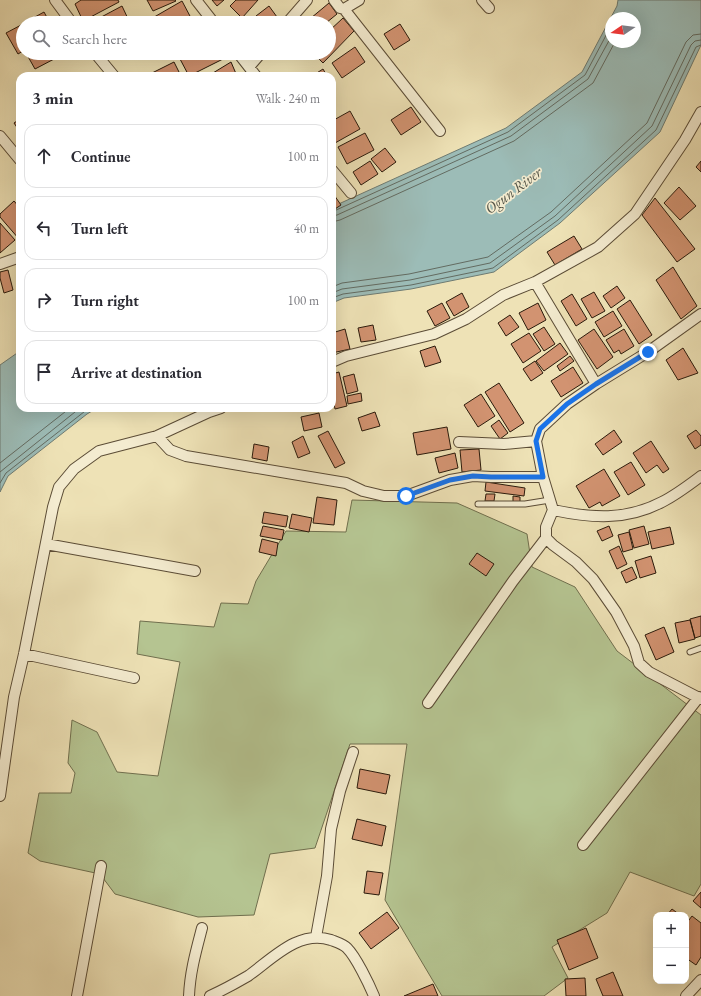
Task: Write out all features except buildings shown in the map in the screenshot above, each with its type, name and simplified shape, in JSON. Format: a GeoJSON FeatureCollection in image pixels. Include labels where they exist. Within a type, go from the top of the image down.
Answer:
{"type":"FeatureCollection","features":[{"type":"Feature","properties":{"kind":"street"},"geometry":{"type":"LineString","coordinates":[[54,0],[67,16]]}},
{"type":"Feature","properties":{"kind":"street"},"geometry":{"type":"LineString","coordinates":[[196,0],[209,16]]}},
{"type":"Feature","properties":{"kind":"street"},"geometry":{"type":"LineString","coordinates":[[293,16],[307,0]]}},
{"type":"Feature","properties":{"kind":"street"},"geometry":{"type":"LineString","coordinates":[[334,0],[340,8],[344,9],[440,131]]}},
{"type":"Feature","properties":{"kind":"street"},"geometry":{"type":"LineString","coordinates":[[344,9],[359,0]]}},
{"type":"Feature","properties":{"kind":"street"},"geometry":{"type":"LineString","coordinates":[[101,60],[111,72]]}},
{"type":"Feature","properties":{"kind":"street"},"geometry":{"type":"LineString","coordinates":[[244,60],[253,72]]}},
{"type":"Feature","properties":{"kind":"street"},"geometry":{"type":"LineString","coordinates":[[249,67],[255,60]]}},
{"type":"Feature","properties":{"kind":"street"},"geometry":{"type":"LineString","coordinates":[[336,360],[346,356],[434,334],[466,319],[503,295],[535,282],[598,247],[635,214],[685,140],[701,112]]}},
{"type":"Feature","properties":{"kind":"street"},"geometry":{"type":"LineString","coordinates":[[0,136],[4,147],[16,157]]}},
{"type":"Feature","properties":{"kind":"street"},"geometry":{"type":"LineString","coordinates":[[336,175],[351,193]]}},
{"type":"Feature","properties":{"kind":"street"},"geometry":{"type":"LineString","coordinates":[[0,264],[16,258]]}},
{"type":"Feature","properties":{"kind":"street"},"geometry":{"type":"LineString","coordinates":[[535,282],[596,384]]}},
{"type":"Feature","properties":{"kind":"street"},"geometry":{"type":"LineString","coordinates":[[428,704],[513,581],[546,538],[546,527],[553,510],[543,477],[536,441],[540,429],[567,404],[648,352],[701,314]]}},
{"type":"Feature","properties":{"kind":"street"},"geometry":{"type":"LineString","coordinates":[[0,796],[14,697],[53,507],[59,487],[74,469],[99,451],[157,436],[209,412]]}},
{"type":"Feature","properties":{"kind":"street"},"geometry":{"type":"LineString","coordinates":[[157,436],[170,450],[186,456],[346,483],[363,491],[384,496],[406,496],[450,480],[473,476],[543,477]]}},
{"type":"Feature","properties":{"kind":"street"},"geometry":{"type":"LineString","coordinates":[[459,442],[504,444],[536,441]]}},
{"type":"Feature","properties":{"kind":"street"},"geometry":{"type":"LineString","coordinates":[[553,510],[591,517],[634,513],[662,502],[700,480]]}},
{"type":"Feature","properties":{"kind":"street"},"geometry":{"type":"LineString","coordinates":[[546,538],[576,562],[593,579],[616,612],[634,646],[639,663],[649,672],[700,698],[583,846]]}},
{"type":"Feature","properties":{"kind":"street"},"geometry":{"type":"LineString","coordinates":[[46,544],[195,571]]}},
{"type":"Feature","properties":{"kind":"street"},"geometry":{"type":"LineString","coordinates":[[24,654],[134,678]]}},
{"type":"Feature","properties":{"kind":"street"},"geometry":{"type":"LineString","coordinates":[[316,937],[327,876],[331,829],[340,791],[354,752]]}},
{"type":"Feature","properties":{"kind":"street"},"geometry":{"type":"LineString","coordinates":[[77,996],[101,866]]}},
{"type":"Feature","properties":{"kind":"street"},"geometry":{"type":"LineString","coordinates":[[189,996],[194,957],[202,928]]}},
{"type":"Feature","properties":{"kind":"street"},"geometry":{"type":"LineString","coordinates":[[210,996],[246,976],[296,941],[316,937],[327,939],[347,948],[374,996]]}},
{"type":"Feature","properties":{"kind":"street"},"geometry":{"type":"LineString","coordinates":[[686,996],[701,980]]}},
{"type":"Feature","properties":{"kind":"lane"},"geometry":{"type":"LineString","coordinates":[[478,504],[525,504],[550,500]]}},
{"type":"Feature","properties":{"kind":"lane"},"geometry":{"type":"LineString","coordinates":[[690,652],[701,648]]}},
{"type":"Feature","properties":{"kind":"green space"},"geometry":{"type":"Polygon","coordinates":[[[352,500],[457,503],[527,534],[532,567],[575,587],[617,651],[701,715],[701,884],[694,896],[630,872],[607,913],[552,947],[568,978],[544,996],[442,996],[385,900],[407,744],[350,744],[315,848],[270,854],[254,915],[198,917],[115,894],[100,874],[40,861],[28,853],[39,793],[71,793],[75,773],[68,763],[72,720],[97,732],[117,772],[158,776],[180,662],[137,654],[140,621],[214,627],[221,603],[248,604],[256,581],[286,531],[346,532],[352,500]]]}},
{"type":"Feature","properties":{"kind":"water","name":"Ogun River"},"geometry":{"type":"Polygon","coordinates":[[[618,0],[701,0],[701,45],[660,132],[560,223],[494,272],[411,289],[344,298],[336,301],[336,205],[506,128],[582,72],[605,29],[605,48],[641,48],[641,12],[614,12],[618,0]]]}},
{"type":"Feature","properties":{"kind":"water"},"geometry":{"type":"Polygon","coordinates":[[[16,354],[16,412],[90,412],[8,476],[0,492],[0,365],[16,354]]]}},
{"type":"Feature","properties":{"kind":"route"},"geometry":{"type":"LineString","coordinates":[[406,496],[450,480],[473,476],[543,477],[536,441],[540,429],[567,404],[648,352]]}}]}
